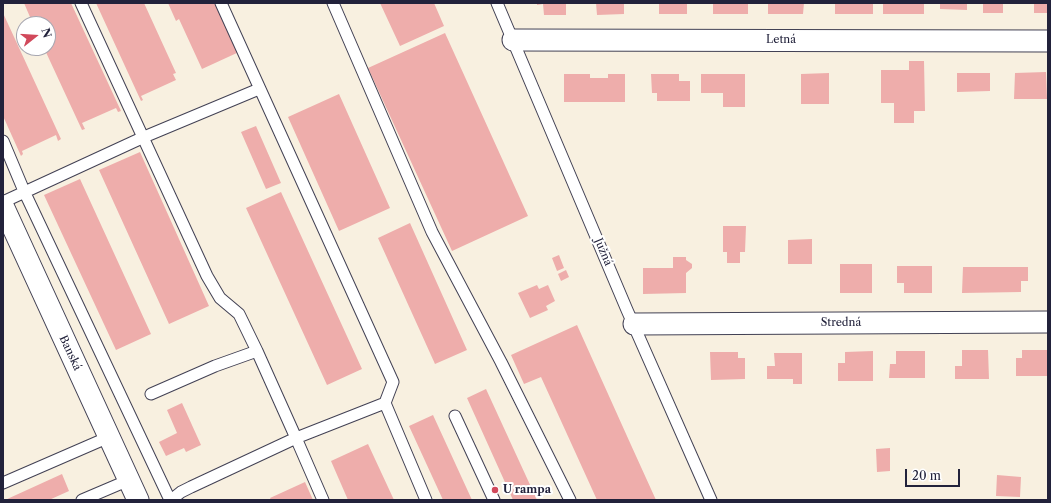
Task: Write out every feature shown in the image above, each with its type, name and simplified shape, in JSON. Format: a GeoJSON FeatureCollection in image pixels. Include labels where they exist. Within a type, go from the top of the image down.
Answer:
{"type":"FeatureCollection","features":[{"type":"Feature","properties":{"kind":"street","name":"Letná"},"geometry":{"type":"LineString","coordinates":[[513,40],[1048,41]]}},
{"type":"Feature","properties":{"kind":"street","name":"Banská"},"geometry":{"type":"LineString","coordinates":[[3,206],[138,500]]}},
{"type":"Feature","properties":{"kind":"street","name":"Stredná"},"geometry":{"type":"LineString","coordinates":[[634,324],[1048,322]]}},
{"type":"Feature","properties":{"kind":"lane"},"geometry":{"type":"LineString","coordinates":[[81,3],[207,276],[220,298],[239,314],[323,500]]}},
{"type":"Feature","properties":{"kind":"lane"},"geometry":{"type":"LineString","coordinates":[[221,3],[393,382],[385,403],[426,500]]}},
{"type":"Feature","properties":{"kind":"lane"},"geometry":{"type":"LineString","coordinates":[[333,3],[432,232],[501,362],[570,500]]}},
{"type":"Feature","properties":{"kind":"lane","name":"Južná"},"geometry":{"type":"LineString","coordinates":[[497,3],[711,500]]}},
{"type":"Feature","properties":{"kind":"lane"},"geometry":{"type":"LineString","coordinates":[[3,202],[24,191],[144,138],[259,89]]}},
{"type":"Feature","properties":{"kind":"lane"},"geometry":{"type":"LineString","coordinates":[[3,141],[24,191],[170,500],[191,487],[296,438],[385,403]]}},
{"type":"Feature","properties":{"kind":"lane"},"geometry":{"type":"LineString","coordinates":[[151,394],[215,366],[257,351]]}},
{"type":"Feature","properties":{"kind":"lane"},"geometry":{"type":"LineString","coordinates":[[455,416],[494,500]]}},
{"type":"Feature","properties":{"kind":"lane"},"geometry":{"type":"LineString","coordinates":[[3,483],[109,437]]}},
{"type":"Feature","properties":{"kind":"lane"},"geometry":{"type":"LineString","coordinates":[[82,500],[129,480]]}},
{"type":"Feature","properties":{"kind":"building"},"geometry":{"type":"Polygon","coordinates":[[[24,3],[71,3],[121,111],[118,112],[116,108],[82,123],[85,129],[82,130],[48,56],[56,56],[56,16],[30,16],[24,3]]]}},
{"type":"Feature","properties":{"kind":"building"},"geometry":{"type":"Polygon","coordinates":[[[96,3],[144,3],[176,73],[173,74],[176,80],[141,96],[143,100],[141,101],[96,3]]]}},
{"type":"Feature","properties":{"kind":"building"},"geometry":{"type":"Polygon","coordinates":[[[168,3],[216,3],[239,52],[202,69],[179,19],[176,21],[168,3]]]}},
{"type":"Feature","properties":{"kind":"building"},"geometry":{"type":"Polygon","coordinates":[[[380,3],[434,3],[444,26],[400,46],[380,3]]]}},
{"type":"Feature","properties":{"kind":"building"},"geometry":{"type":"Polygon","coordinates":[[[537,3],[566,3],[566,15],[544,15],[543,4],[537,5],[537,3]]]}},
{"type":"Feature","properties":{"kind":"building"},"geometry":{"type":"Polygon","coordinates":[[[596,3],[624,3],[624,14],[597,15],[596,3]]]}},
{"type":"Feature","properties":{"kind":"building"},"geometry":{"type":"Polygon","coordinates":[[[659,3],[687,3],[687,14],[659,14],[659,3]]]}},
{"type":"Feature","properties":{"kind":"building"},"geometry":{"type":"Polygon","coordinates":[[[713,3],[748,3],[748,14],[713,14],[713,3]]]}},
{"type":"Feature","properties":{"kind":"building"},"geometry":{"type":"Polygon","coordinates":[[[768,3],[804,3],[803,14],[768,14],[768,3]]]}},
{"type":"Feature","properties":{"kind":"building"},"geometry":{"type":"Polygon","coordinates":[[[830,3],[873,3],[873,14],[835,14],[835,4],[830,3]]]}},
{"type":"Feature","properties":{"kind":"building"},"geometry":{"type":"Polygon","coordinates":[[[883,3],[924,3],[924,14],[883,14],[883,3]]]}},
{"type":"Feature","properties":{"kind":"building"},"geometry":{"type":"Polygon","coordinates":[[[940,3],[967,3],[967,10],[940,9],[940,3]]]}},
{"type":"Feature","properties":{"kind":"building"},"geometry":{"type":"Polygon","coordinates":[[[983,3],[1003,3],[1003,13],[983,13],[983,3]]]}},
{"type":"Feature","properties":{"kind":"building"},"geometry":{"type":"Polygon","coordinates":[[[1034,3],[1048,3],[1048,13],[1034,13],[1034,3]]]}},
{"type":"Feature","properties":{"kind":"building"},"geometry":{"type":"Polygon","coordinates":[[[3,13],[16,41],[16,56],[23,56],[61,139],[58,141],[56,135],[22,151],[23,154],[21,156],[3,116],[3,13]]]}},
{"type":"Feature","properties":{"kind":"building"},"geometry":{"type":"Polygon","coordinates":[[[445,33],[528,216],[452,251],[368,68],[445,33]]]}},
{"type":"Feature","properties":{"kind":"building"},"geometry":{"type":"Polygon","coordinates":[[[909,61],[924,61],[925,111],[914,111],[914,123],[894,123],[894,103],[881,103],[881,70],[909,70],[909,61]]]}},
{"type":"Feature","properties":{"kind":"building"},"geometry":{"type":"Polygon","coordinates":[[[1046,72],[1047,99],[1014,99],[1015,73],[1046,72]]]}},
{"type":"Feature","properties":{"kind":"building"},"geometry":{"type":"Polygon","coordinates":[[[829,73],[829,104],[801,104],[801,74],[829,73]]]}},
{"type":"Feature","properties":{"kind":"building"},"geometry":{"type":"Polygon","coordinates":[[[957,73],[990,73],[990,91],[957,92],[957,73]]]}},
{"type":"Feature","properties":{"kind":"building"},"geometry":{"type":"Polygon","coordinates":[[[564,74],[590,74],[590,78],[608,78],[608,74],[625,74],[625,102],[564,102],[564,74]]]}},
{"type":"Feature","properties":{"kind":"building"},"geometry":{"type":"Polygon","coordinates":[[[651,74],[679,74],[679,81],[690,81],[690,101],[657,101],[657,93],[652,93],[651,74]]]}},
{"type":"Feature","properties":{"kind":"building"},"geometry":{"type":"Polygon","coordinates":[[[701,74],[745,74],[745,107],[723,107],[723,93],[701,93],[701,74]]]}},
{"type":"Feature","properties":{"kind":"building"},"geometry":{"type":"Polygon","coordinates":[[[339,94],[390,208],[339,231],[288,117],[339,94]]]}},
{"type":"Feature","properties":{"kind":"building"},"geometry":{"type":"Polygon","coordinates":[[[256,126],[281,183],[266,189],[241,132],[256,126]]]}},
{"type":"Feature","properties":{"kind":"building"},"geometry":{"type":"Polygon","coordinates":[[[140,152],[209,306],[169,324],[99,170],[140,152]]]}},
{"type":"Feature","properties":{"kind":"building"},"geometry":{"type":"Polygon","coordinates":[[[80,179],[151,334],[116,350],[44,195],[80,179]]]}},
{"type":"Feature","properties":{"kind":"building"},"geometry":{"type":"Polygon","coordinates":[[[281,192],[362,369],[327,385],[246,208],[281,192]]]}},
{"type":"Feature","properties":{"kind":"building"},"geometry":{"type":"Polygon","coordinates":[[[410,223],[467,350],[435,364],[378,238],[410,223]]]}},
{"type":"Feature","properties":{"kind":"building"},"geometry":{"type":"Polygon","coordinates":[[[723,226],[746,226],[745,252],[740,252],[740,263],[727,263],[727,252],[723,252],[723,226]]]}},
{"type":"Feature","properties":{"kind":"building"},"geometry":{"type":"Polygon","coordinates":[[[812,239],[812,264],[788,264],[788,240],[812,239]]]}},
{"type":"Feature","properties":{"kind":"building"},"geometry":{"type":"Polygon","coordinates":[[[559,255],[564,268],[557,271],[552,258],[559,255]]]}},
{"type":"Feature","properties":{"kind":"building"},"geometry":{"type":"Polygon","coordinates":[[[673,257],[686,257],[686,260],[692,264],[692,268],[686,273],[686,293],[643,294],[643,268],[673,268],[673,257]]]}},
{"type":"Feature","properties":{"kind":"building"},"geometry":{"type":"Polygon","coordinates":[[[840,264],[872,264],[872,293],[840,293],[840,264]]]}},
{"type":"Feature","properties":{"kind":"building"},"geometry":{"type":"Polygon","coordinates":[[[897,266],[932,266],[932,293],[904,293],[904,283],[897,283],[897,266]]]}},
{"type":"Feature","properties":{"kind":"building"},"geometry":{"type":"Polygon","coordinates":[[[963,267],[1028,267],[1028,281],[1021,281],[1021,292],[962,293],[963,267]]]}},
{"type":"Feature","properties":{"kind":"building"},"geometry":{"type":"Polygon","coordinates":[[[566,270],[569,277],[561,281],[558,274],[566,270]]]}},
{"type":"Feature","properties":{"kind":"building"},"geometry":{"type":"Polygon","coordinates":[[[537,285],[539,289],[548,285],[555,301],[546,306],[548,310],[530,318],[518,293],[537,285]]]}},
{"type":"Feature","properties":{"kind":"building"},"geometry":{"type":"Polygon","coordinates":[[[577,325],[656,500],[597,500],[541,377],[524,384],[511,355],[577,325]]]}},
{"type":"Feature","properties":{"kind":"building"},"geometry":{"type":"Polygon","coordinates":[[[962,350],[988,350],[989,379],[955,379],[955,366],[962,366],[962,350]]]}},
{"type":"Feature","properties":{"kind":"building"},"geometry":{"type":"Polygon","coordinates":[[[1022,350],[1048,350],[1048,376],[1016,376],[1016,358],[1022,358],[1022,350]]]}},
{"type":"Feature","properties":{"kind":"building"},"geometry":{"type":"Polygon","coordinates":[[[873,351],[873,381],[838,381],[838,363],[845,363],[845,352],[873,351]]]}},
{"type":"Feature","properties":{"kind":"building"},"geometry":{"type":"Polygon","coordinates":[[[896,351],[925,351],[925,378],[889,378],[890,364],[896,364],[896,351]]]}},
{"type":"Feature","properties":{"kind":"building"},"geometry":{"type":"Polygon","coordinates":[[[710,352],[738,352],[738,358],[745,358],[745,379],[711,380],[710,352]]]}},
{"type":"Feature","properties":{"kind":"building"},"geometry":{"type":"Polygon","coordinates":[[[774,353],[802,353],[802,384],[793,384],[793,379],[767,379],[767,366],[775,366],[774,353]]]}},
{"type":"Feature","properties":{"kind":"building"},"geometry":{"type":"Polygon","coordinates":[[[486,389],[537,500],[513,500],[467,398],[486,389]]]}},
{"type":"Feature","properties":{"kind":"building"},"geometry":{"type":"Polygon","coordinates":[[[182,403],[201,445],[186,452],[184,448],[166,456],[159,442],[177,433],[167,410],[182,403]]]}},
{"type":"Feature","properties":{"kind":"building"},"geometry":{"type":"Polygon","coordinates":[[[433,415],[472,500],[443,500],[409,426],[433,415]]]}},
{"type":"Feature","properties":{"kind":"building"},"geometry":{"type":"Polygon","coordinates":[[[368,444],[394,500],[348,500],[331,461],[368,444]]]}},
{"type":"Feature","properties":{"kind":"building"},"geometry":{"type":"Polygon","coordinates":[[[890,448],[890,471],[877,472],[876,449],[890,448]]]}},
{"type":"Feature","properties":{"kind":"building"},"geometry":{"type":"Polygon","coordinates":[[[62,474],[69,491],[49,500],[5,500],[62,474]]]}},
{"type":"Feature","properties":{"kind":"building"},"geometry":{"type":"Polygon","coordinates":[[[997,475],[1021,477],[1020,497],[996,496],[997,475]]]}},
{"type":"Feature","properties":{"kind":"building"},"geometry":{"type":"Polygon","coordinates":[[[305,482],[313,500],[271,500],[270,498],[305,482]]]}},
{"type":"Feature","properties":{"kind":"place","name":"U rampa"},"geometry":{"type":"Point","coordinates":[495,490]}}]}
